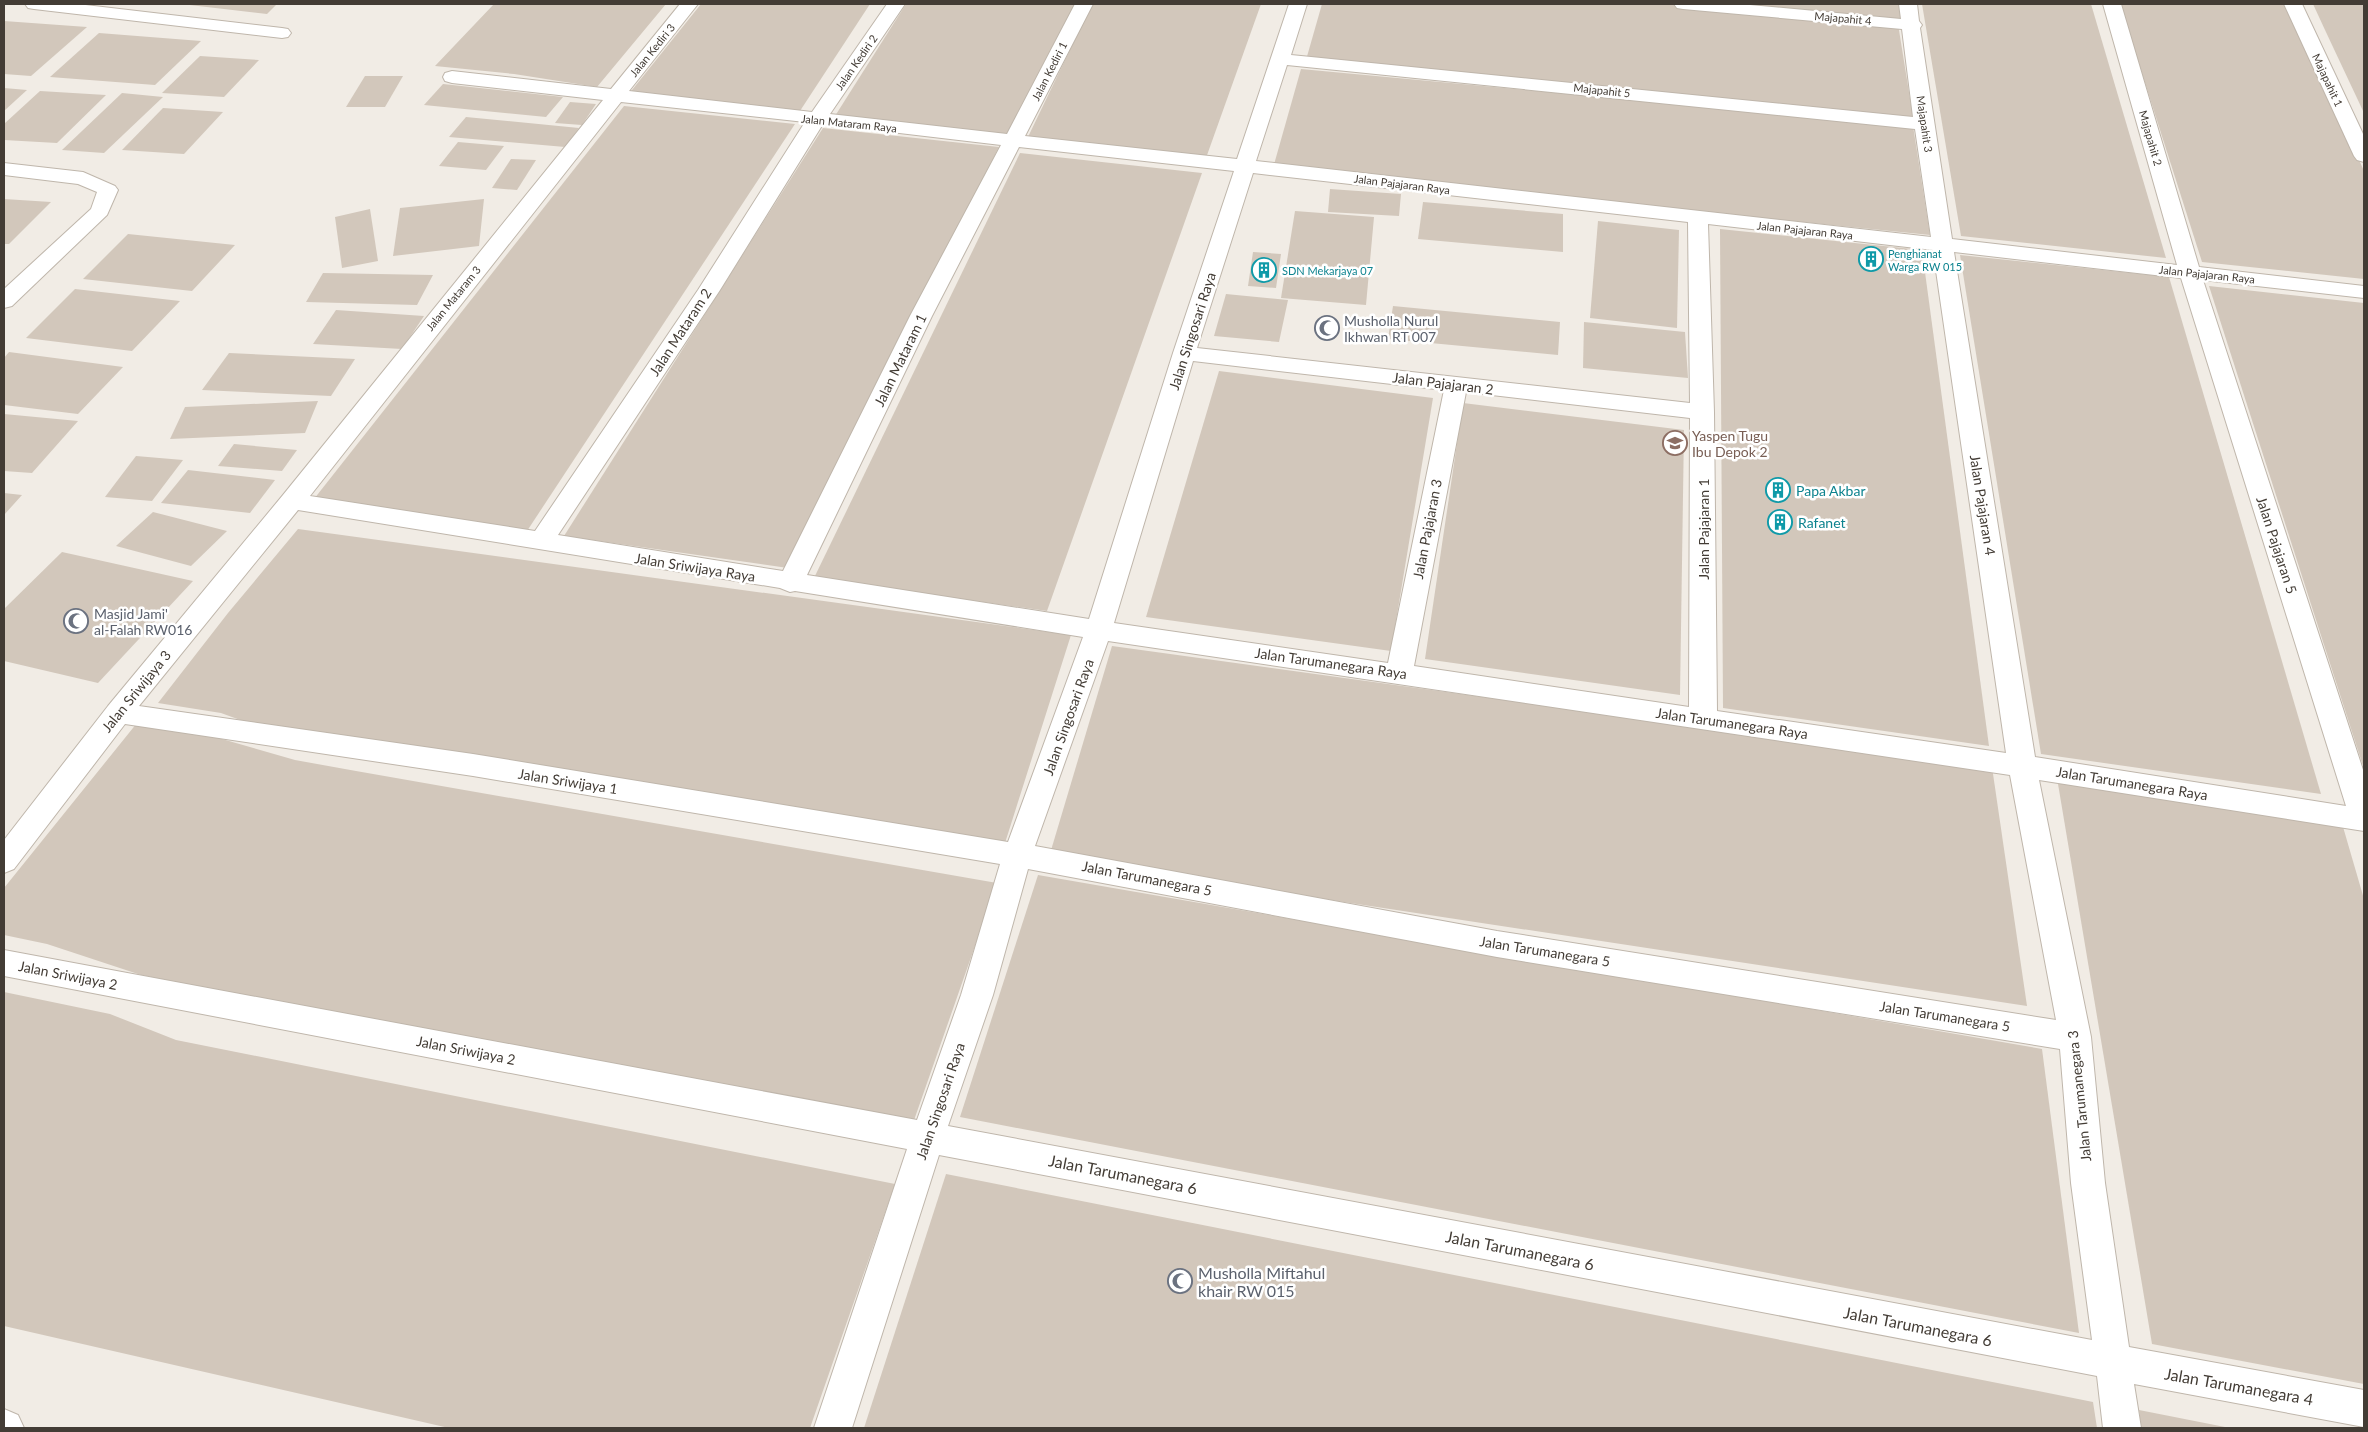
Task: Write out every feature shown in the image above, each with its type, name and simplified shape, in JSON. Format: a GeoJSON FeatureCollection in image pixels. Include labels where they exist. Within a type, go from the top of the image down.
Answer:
{"type":"FeatureCollection","features":[{"type":"Feature","properties":{"kind":"street"},"geometry":{"type":"LineString","coordinates":[[34,4],[282,33]]}},
{"type":"Feature","properties":{"kind":"street","name":"Jalan Kediri 3"},"geometry":{"type":"LineString","coordinates":[[615,96],[690,4]]}},
{"type":"Feature","properties":{"kind":"street","name":"Jalan Kediri 2"},"geometry":{"type":"LineString","coordinates":[[816,120],[896,4]]}},
{"type":"Feature","properties":{"kind":"street","name":"Jalan Kediri 1"},"geometry":{"type":"LineString","coordinates":[[1014,139],[1084,4]]}},
{"type":"Feature","properties":{"kind":"street","name":"Jalan Singosari Raya"},"geometry":{"type":"LineString","coordinates":[[832,1428],[977,995],[1017,856],[1099,630],[1184,353],[1298,4]]}},
{"type":"Feature","properties":{"kind":"street","name":"Majapahit 4"},"geometry":{"type":"LineString","coordinates":[[1683,4],[1912,25]]}},
{"type":"Feature","properties":{"kind":"street","name":"Majapahit 3"},"geometry":{"type":"LineString","coordinates":[[1908,4],[1943,244]]}},
{"type":"Feature","properties":{"kind":"street","name":"Majapahit 2"},"geometry":{"type":"LineString","coordinates":[[2112,4],[2190,272]]}},
{"type":"Feature","properties":{"kind":"street","name":"Majapahit 1"},"geometry":{"type":"LineString","coordinates":[[2293,4],[2364,156]]}},
{"type":"Feature","properties":{"kind":"street","name":"Majapahit 5"},"geometry":{"type":"LineString","coordinates":[[1280,59],[1924,124]]}},
{"type":"Feature","properties":{"kind":"street","name":"Jalan Mataram Raya"},"geometry":{"type":"LineString","coordinates":[[452,77],[816,120],[1014,139],[1245,166]]}},
{"type":"Feature","properties":{"kind":"street","name":"Jalan Mataram 3"},"geometry":{"type":"LineString","coordinates":[[292,501],[615,96]]}},
{"type":"Feature","properties":{"kind":"street","name":"Jalan Mataram 2"},"geometry":{"type":"LineString","coordinates":[[541,542],[708,290],[816,120]]}},
{"type":"Feature","properties":{"kind":"street","name":"Jalan Mataram 1"},"geometry":{"type":"LineString","coordinates":[[790,583],[921,316],[1014,139]]}},
{"type":"Feature","properties":{"kind":"street","name":"Jalan Pajajaran Raya"},"geometry":{"type":"LineString","coordinates":[[1245,166],[1698,219],[1943,244],[2364,292]]}},
{"type":"Feature","properties":{"kind":"street"},"geometry":{"type":"LineString","coordinates":[[4,169],[83,178],[108,190],[100,212],[4,301]]}},
{"type":"Feature","properties":{"kind":"street","name":"Jalan Pajajaran 1"},"geometry":{"type":"LineString","coordinates":[[1698,219],[1702,412],[1703,718]]}},
{"type":"Feature","properties":{"kind":"street","name":"Jalan Pajajaran 4"},"geometry":{"type":"LineString","coordinates":[[1943,244],[2022,766]]}},
{"type":"Feature","properties":{"kind":"street","name":"Jalan Pajajaran 5"},"geometry":{"type":"LineString","coordinates":[[2190,272],[2364,818]]}},
{"type":"Feature","properties":{"kind":"street","name":"Jalan Pajajaran 2"},"geometry":{"type":"LineString","coordinates":[[1184,353],[1702,412]]}},
{"type":"Feature","properties":{"kind":"street","name":"Jalan Pajajaran 3"},"geometry":{"type":"LineString","coordinates":[[1398,673],[1456,385]]}},
{"type":"Feature","properties":{"kind":"street","name":"Jalan Sriwijaya Raya"},"geometry":{"type":"LineString","coordinates":[[292,501],[790,583],[1099,630]]}},
{"type":"Feature","properties":{"kind":"street","name":"Jalan Sriwijaya 3"},"geometry":{"type":"LineString","coordinates":[[4,861],[118,714],[292,501]]}},
{"type":"Feature","properties":{"kind":"street","name":"Jalan Tarumanegara Raya"},"geometry":{"type":"LineString","coordinates":[[1099,630],[1703,718],[2364,818]]}},
{"type":"Feature","properties":{"kind":"street","name":"Jalan Sriwijaya 1"},"geometry":{"type":"LineString","coordinates":[[118,714],[473,765],[1017,856]]}},
{"type":"Feature","properties":{"kind":"street","name":"Jalan Tarumanegara 3"},"geometry":{"type":"LineString","coordinates":[[2022,766],[2075,1037],[2088,1183],[2122,1428]]}},
{"type":"Feature","properties":{"kind":"street","name":"Jalan Tarumanegara 5"},"geometry":{"type":"LineString","coordinates":[[1017,856],[1497,944],[2075,1037]]}},
{"type":"Feature","properties":{"kind":"street","name":"Jalan Sriwijaya 2"},"geometry":{"type":"LineString","coordinates":[[4,963],[928,1137]]}},
{"type":"Feature","properties":{"kind":"street","name":"Jalan Tarumanegara 6"},"geometry":{"type":"LineString","coordinates":[[928,1137],[2113,1363]]}},
{"type":"Feature","properties":{"kind":"street","name":"Jalan Tarumanegara 4"},"geometry":{"type":"LineString","coordinates":[[2113,1363],[2364,1409]]}},
{"type":"Feature","properties":{"kind":"building"},"geometry":{"type":"Polygon","coordinates":[[[181,4],[277,4],[267,14],[181,4]]]}},
{"type":"Feature","properties":{"kind":"building"},"geometry":{"type":"Polygon","coordinates":[[[494,4],[666,4],[597,87],[514,74],[435,66],[494,4]]]}},
{"type":"Feature","properties":{"kind":"building"},"geometry":{"type":"Polygon","coordinates":[[[701,4],[870,4],[798,114],[628,95],[701,4]]]}},
{"type":"Feature","properties":{"kind":"building"},"geometry":{"type":"Polygon","coordinates":[[[906,4],[1075,4],[1010,135],[835,116],[906,4]]]}},
{"type":"Feature","properties":{"kind":"building"},"geometry":{"type":"Polygon","coordinates":[[[1092,4],[1261,4],[1206,158],[1027,139],[1092,4]]]}},
{"type":"Feature","properties":{"kind":"building"},"geometry":{"type":"Polygon","coordinates":[[[1322,4],[1667,4],[1898,24],[1913,117],[1306,60],[1322,4]]]}},
{"type":"Feature","properties":{"kind":"building"},"geometry":{"type":"Polygon","coordinates":[[[1899,4],[1901,19],[1746,5],[1899,4]]]}},
{"type":"Feature","properties":{"kind":"building"},"geometry":{"type":"Polygon","coordinates":[[[1922,4],[2091,4],[2166,258],[1961,236],[1922,4]]]}},
{"type":"Feature","properties":{"kind":"building"},"geometry":{"type":"Polygon","coordinates":[[[2120,4],[2289,4],[2364,171],[2364,279],[2202,262],[2120,4]]]}},
{"type":"Feature","properties":{"kind":"building"},"geometry":{"type":"Polygon","coordinates":[[[2313,4],[2364,4],[2364,113],[2325,30],[2313,4]]]}},
{"type":"Feature","properties":{"kind":"building"},"geometry":{"type":"Polygon","coordinates":[[[4,21],[87,27],[31,76],[4,74],[4,21]]]}},
{"type":"Feature","properties":{"kind":"building"},"geometry":{"type":"Polygon","coordinates":[[[99,33],[201,41],[155,85],[50,77],[99,33]]]}},
{"type":"Feature","properties":{"kind":"building"},"geometry":{"type":"Polygon","coordinates":[[[200,56],[259,60],[224,97],[162,93],[200,56]]]}},
{"type":"Feature","properties":{"kind":"building"},"geometry":{"type":"Polygon","coordinates":[[[1301,69],[1913,126],[1930,235],[1273,168],[1301,69]]]}},
{"type":"Feature","properties":{"kind":"building"},"geometry":{"type":"Polygon","coordinates":[[[365,76],[403,76],[385,107],[346,107],[365,76]]]}},
{"type":"Feature","properties":{"kind":"building"},"geometry":{"type":"Polygon","coordinates":[[[443,84],[563,97],[546,117],[424,105],[443,84]]]}},
{"type":"Feature","properties":{"kind":"building"},"geometry":{"type":"Polygon","coordinates":[[[4,88],[27,90],[4,111],[4,88]]]}},
{"type":"Feature","properties":{"kind":"building"},"geometry":{"type":"Polygon","coordinates":[[[40,91],[106,95],[57,143],[4,140],[4,124],[40,91]]]}},
{"type":"Feature","properties":{"kind":"building"},"geometry":{"type":"Polygon","coordinates":[[[122,93],[163,97],[104,153],[62,150],[122,93]]]}},
{"type":"Feature","properties":{"kind":"building"},"geometry":{"type":"Polygon","coordinates":[[[570,102],[596,104],[582,125],[555,123],[570,102]]]}},
{"type":"Feature","properties":{"kind":"building"},"geometry":{"type":"Polygon","coordinates":[[[624,106],[795,124],[527,531],[314,499],[624,106]]]}},
{"type":"Feature","properties":{"kind":"building"},"geometry":{"type":"Polygon","coordinates":[[[163,108],[223,112],[184,154],[122,150],[163,108]]]}},
{"type":"Feature","properties":{"kind":"building"},"geometry":{"type":"Polygon","coordinates":[[[466,117],[579,128],[565,147],[449,137],[466,117]]]}},
{"type":"Feature","properties":{"kind":"building"},"geometry":{"type":"Polygon","coordinates":[[[823,128],[999,147],[788,568],[564,536],[823,128]]]}},
{"type":"Feature","properties":{"kind":"building"},"geometry":{"type":"Polygon","coordinates":[[[458,142],[504,146],[486,170],[439,166],[458,142]]]}},
{"type":"Feature","properties":{"kind":"building"},"geometry":{"type":"Polygon","coordinates":[[[1020,153],[1202,173],[1047,611],[814,578],[1020,153]]]}},
{"type":"Feature","properties":{"kind":"building"},"geometry":{"type":"Polygon","coordinates":[[[511,159],[536,160],[517,190],[492,188],[511,159]]]}},
{"type":"Feature","properties":{"kind":"building"},"geometry":{"type":"Polygon","coordinates":[[[1330,189],[1401,194],[1399,216],[1328,212],[1330,189]]]}},
{"type":"Feature","properties":{"kind":"building"},"geometry":{"type":"Polygon","coordinates":[[[4,199],[51,202],[9,244],[4,244],[4,199]]]}},
{"type":"Feature","properties":{"kind":"building"},"geometry":{"type":"Polygon","coordinates":[[[484,199],[479,246],[393,256],[400,208],[484,199]]]}},
{"type":"Feature","properties":{"kind":"building"},"geometry":{"type":"Polygon","coordinates":[[[1423,202],[1563,214],[1563,252],[1418,239],[1423,202]]]}},
{"type":"Feature","properties":{"kind":"building"},"geometry":{"type":"Polygon","coordinates":[[[370,209],[378,261],[342,268],[335,217],[370,209]]]}},
{"type":"Feature","properties":{"kind":"building"},"geometry":{"type":"Polygon","coordinates":[[[1295,211],[1374,217],[1366,305],[1281,298],[1295,211]]]}},
{"type":"Feature","properties":{"kind":"building"},"geometry":{"type":"Polygon","coordinates":[[[1598,221],[1679,230],[1677,328],[1590,318],[1598,221]]]}},
{"type":"Feature","properties":{"kind":"building"},"geometry":{"type":"Polygon","coordinates":[[[1720,229],[1922,250],[1989,746],[1723,708],[1720,229]]]}},
{"type":"Feature","properties":{"kind":"building"},"geometry":{"type":"Polygon","coordinates":[[[128,234],[235,245],[192,291],[83,279],[128,234]]]}},
{"type":"Feature","properties":{"kind":"building","name":"SDN Mekarjaya 07"},"geometry":{"type":"Polygon","coordinates":[[[1253,252],[1281,254],[1276,288],[1248,286],[1253,252]]]}},
{"type":"Feature","properties":{"kind":"building"},"geometry":{"type":"Polygon","coordinates":[[[1960,255],[2169,277],[2321,794],[2041,754],[1960,255]]]}},
{"type":"Feature","properties":{"kind":"building"},"geometry":{"type":"Polygon","coordinates":[[[323,273],[433,275],[417,305],[306,302],[323,273]]]}},
{"type":"Feature","properties":{"kind":"building"},"geometry":{"type":"Polygon","coordinates":[[[2209,286],[2364,303],[2364,769],[2325,648],[2209,286]]]}},
{"type":"Feature","properties":{"kind":"building"},"geometry":{"type":"Polygon","coordinates":[[[75,289],[180,301],[132,351],[26,338],[75,289]]]}},
{"type":"Feature","properties":{"kind":"building"},"geometry":{"type":"Polygon","coordinates":[[[1226,294],[1288,300],[1279,342],[1214,336],[1226,294]]]}},
{"type":"Feature","properties":{"kind":"building"},"geometry":{"type":"Polygon","coordinates":[[[1393,306],[1560,322],[1558,355],[1388,339],[1393,306]]]}},
{"type":"Feature","properties":{"kind":"building"},"geometry":{"type":"Polygon","coordinates":[[[336,310],[424,316],[402,349],[313,344],[336,310]]]}},
{"type":"Feature","properties":{"kind":"building"},"geometry":{"type":"Polygon","coordinates":[[[1584,322],[1685,332],[1688,378],[1583,368],[1584,322]]]}},
{"type":"Feature","properties":{"kind":"building"},"geometry":{"type":"Polygon","coordinates":[[[9,352],[123,367],[78,414],[4,405],[4,358],[9,352]]]}},
{"type":"Feature","properties":{"kind":"building"},"geometry":{"type":"Polygon","coordinates":[[[229,353],[355,359],[331,396],[202,390],[229,353]]]}},
{"type":"Feature","properties":{"kind":"building"},"geometry":{"type":"Polygon","coordinates":[[[1219,371],[1433,398],[1391,651],[1146,617],[1219,371]]]}},
{"type":"Feature","properties":{"kind":"building"},"geometry":{"type":"Polygon","coordinates":[[[318,401],[305,433],[170,439],[185,407],[318,401]]]}},
{"type":"Feature","properties":{"kind":"building"},"geometry":{"type":"Polygon","coordinates":[[[1463,403],[1684,430],[1680,695],[1425,659],[1463,403]]]}},
{"type":"Feature","properties":{"kind":"building"},"geometry":{"type":"Polygon","coordinates":[[[4,414],[78,421],[32,473],[4,471],[4,414]]]}},
{"type":"Feature","properties":{"kind":"building"},"geometry":{"type":"Polygon","coordinates":[[[234,444],[297,450],[282,471],[218,466],[234,444]]]}},
{"type":"Feature","properties":{"kind":"building"},"geometry":{"type":"Polygon","coordinates":[[[136,456],[183,460],[152,501],[105,497],[136,456]]]}},
{"type":"Feature","properties":{"kind":"building"},"geometry":{"type":"Polygon","coordinates":[[[188,470],[275,480],[250,513],[161,503],[188,470]]]}},
{"type":"Feature","properties":{"kind":"building"},"geometry":{"type":"Polygon","coordinates":[[[4,493],[22,495],[4,515],[4,493]]]}},
{"type":"Feature","properties":{"kind":"building"},"geometry":{"type":"Polygon","coordinates":[[[153,512],[227,531],[191,566],[116,546],[153,512]]]}},
{"type":"Feature","properties":{"kind":"building"},"geometry":{"type":"Polygon","coordinates":[[[298,529],[1071,635],[1005,843],[265,729],[221,713],[158,703],[228,613],[298,529]]]}},
{"type":"Feature","properties":{"kind":"building"},"geometry":{"type":"Polygon","coordinates":[[[62,552],[193,581],[98,683],[4,661],[4,609],[62,552]]]}},
{"type":"Feature","properties":{"kind":"building"},"geometry":{"type":"Polygon","coordinates":[[[1112,646],[1992,767],[2027,1006],[1049,857],[1112,646]]]}},
{"type":"Feature","properties":{"kind":"building"},"geometry":{"type":"Polygon","coordinates":[[[137,723],[208,735],[295,760],[997,883],[912,1126],[141,975],[47,944],[4,935],[4,888],[137,723]]]}},
{"type":"Feature","properties":{"kind":"building"},"geometry":{"type":"Polygon","coordinates":[[[2057,778],[2341,820],[2364,899],[2364,1384],[2152,1344],[2057,778]]]}},
{"type":"Feature","properties":{"kind":"building"},"geometry":{"type":"Polygon","coordinates":[[[1038,875],[2042,1049],[2079,1333],[960,1117],[1038,875]]]}},
{"type":"Feature","properties":{"kind":"building"},"geometry":{"type":"Polygon","coordinates":[[[4,992],[110,1014],[176,1040],[895,1184],[810,1428],[449,1428],[4,1326],[4,992]]]}},
{"type":"Feature","properties":{"kind":"building"},"geometry":{"type":"Polygon","coordinates":[[[946,1174],[2093,1402],[2097,1428],[864,1428],[946,1174]]]}},
{"type":"Feature","properties":{"kind":"building"},"geometry":{"type":"Polygon","coordinates":[[[2139,1410],[2225,1427],[2225,1428],[2141,1428],[2139,1410]]]}},
{"type":"Feature","properties":{"kind":"place","name":"Penghianat Warga RW 015"},"geometry":{"type":"Point","coordinates":[1871,259]}},
{"type":"Feature","properties":{"kind":"place","name":"SDN Mekarjaya 07"},"geometry":{"type":"Point","coordinates":[1264,270]}},
{"type":"Feature","properties":{"kind":"place","name":"Musholla Nurul Ikhwan RT 007"},"geometry":{"type":"Point","coordinates":[1327,328]}},
{"type":"Feature","properties":{"kind":"place","name":"Yaspen Tugu Ibu Depok 2"},"geometry":{"type":"Point","coordinates":[1675,443]}},
{"type":"Feature","properties":{"kind":"place","name":"Papa Akbar"},"geometry":{"type":"Point","coordinates":[1778,490]}},
{"type":"Feature","properties":{"kind":"place","name":"Rafanet"},"geometry":{"type":"Point","coordinates":[1780,522]}},
{"type":"Feature","properties":{"kind":"place","name":"Masjid Jami' al-Falah RW016"},"geometry":{"type":"Point","coordinates":[76,621]}},
{"type":"Feature","properties":{"kind":"place","name":"Musholla Miftahul khair RW 015"},"geometry":{"type":"Point","coordinates":[1180,1281]}}]}
